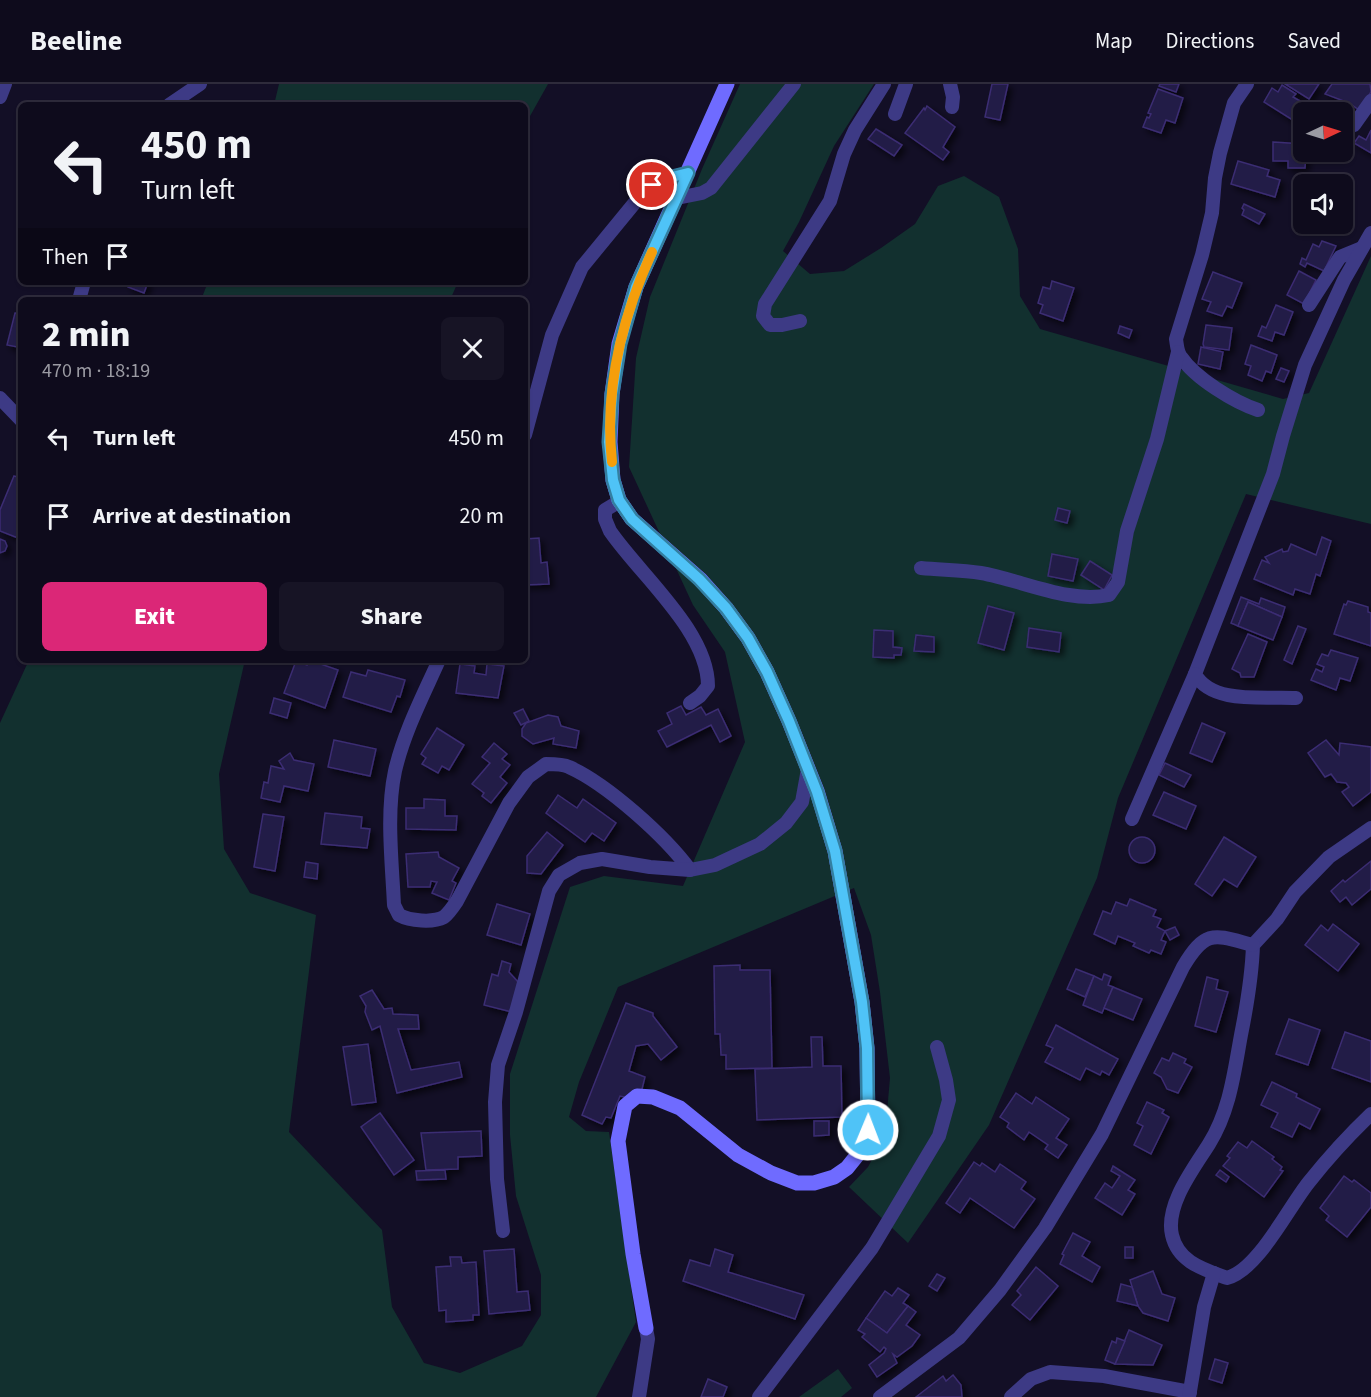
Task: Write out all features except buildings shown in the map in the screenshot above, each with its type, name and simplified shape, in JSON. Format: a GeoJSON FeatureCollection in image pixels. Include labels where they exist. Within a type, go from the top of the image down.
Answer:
{"type":"FeatureCollection","features":[{"type":"Feature","properties":{"kind":"street"},"geometry":{"type":"LineString","coordinates":[[0,96],[5,84]]}},
{"type":"Feature","properties":{"kind":"street"},"geometry":{"type":"LineString","coordinates":[[174,102],[200,84]]}},
{"type":"Feature","properties":{"kind":"street"},"geometry":{"type":"LineString","coordinates":[[639,1397],[648,1339],[633,1254],[618,1141],[625,1106],[637,1096],[653,1097],[680,1108],[738,1155],[771,1173],[796,1183],[814,1183],[834,1177],[847,1168],[863,1148],[868,1130],[867,1048],[862,1002],[835,851],[808,769],[767,672],[748,638],[726,608],[699,579],[632,519],[620,501],[613,480],[609,442],[612,394],[620,344],[636,287],[727,84]]}},
{"type":"Feature","properties":{"kind":"street"},"geometry":{"type":"LineString","coordinates":[[677,198],[702,193],[711,188],[794,84]]}},
{"type":"Feature","properties":{"kind":"street"},"geometry":{"type":"LineString","coordinates":[[800,321],[782,326],[770,325],[763,316],[765,304],[830,201],[844,154],[855,130],[884,84]]}},
{"type":"Feature","properties":{"kind":"street"},"geometry":{"type":"LineString","coordinates":[[895,114],[906,84]]}},
{"type":"Feature","properties":{"kind":"street"},"geometry":{"type":"LineString","coordinates":[[950,84],[953,97],[952,107]]}},
{"type":"Feature","properties":{"kind":"street"},"geometry":{"type":"LineString","coordinates":[[1247,84],[1234,103],[1220,153],[1207,234],[1176,339],[1178,352],[1182,359],[1205,380],[1243,405],[1258,410]]}},
{"type":"Feature","properties":{"kind":"street"},"geometry":{"type":"LineString","coordinates":[[1354,126],[1371,101]]}},
{"type":"Feature","properties":{"kind":"street"},"geometry":{"type":"LineString","coordinates":[[528,424],[552,335],[582,267],[646,189],[664,179],[688,173]]}},
{"type":"Feature","properties":{"kind":"street"},"geometry":{"type":"LineString","coordinates":[[1132,819],[1195,674],[1274,474],[1305,365],[1326,317],[1371,233]]}},
{"type":"Feature","properties":{"kind":"street"},"geometry":{"type":"LineString","coordinates":[[1309,305],[1340,257],[1362,248]]}},
{"type":"Feature","properties":{"kind":"street"},"geometry":{"type":"LineString","coordinates":[[921,568],[981,573],[1054,591],[1095,598],[1109,595],[1118,582],[1127,531],[1158,439],[1178,352]]}},
{"type":"Feature","properties":{"kind":"street"},"geometry":{"type":"LineString","coordinates":[[0,398],[18,417]]}},
{"type":"Feature","properties":{"kind":"street"},"geometry":{"type":"LineString","coordinates":[[620,501],[605,510],[605,519],[610,531],[688,628],[705,666],[708,686],[690,703]]}},
{"type":"Feature","properties":{"kind":"street"},"geometry":{"type":"LineString","coordinates":[[438,663],[404,738],[394,778],[390,832],[394,905],[399,915],[410,919],[425,920],[440,919],[446,916],[457,902],[509,803],[528,777],[546,764],[567,766],[627,806],[668,844],[690,870]]}},
{"type":"Feature","properties":{"kind":"street"},"geometry":{"type":"LineString","coordinates":[[1195,674],[1201,684],[1215,692],[1240,696],[1296,699]]}},
{"type":"Feature","properties":{"kind":"street"},"geometry":{"type":"LineString","coordinates":[[503,1231],[497,1179],[495,1102],[498,1065],[516,1012],[549,891],[559,875],[580,863],[603,859],[650,867],[690,870],[715,865],[760,844],[786,823],[802,802],[808,769]]}},
{"type":"Feature","properties":{"kind":"street"},"geometry":{"type":"LineString","coordinates":[[1371,828],[1329,857],[1295,892],[1277,919],[1253,945],[1252,973],[1228,1104],[1211,1142],[1186,1182],[1174,1207],[1172,1234],[1179,1252],[1195,1266],[1227,1278],[1232,1276],[1253,1260],[1308,1182],[1371,1114]]}},
{"type":"Feature","properties":{"kind":"street"},"geometry":{"type":"LineString","coordinates":[[880,1397],[959,1338],[1000,1290],[1045,1228],[1102,1134],[1183,967],[1196,946],[1206,939],[1218,936],[1253,945]]}},
{"type":"Feature","properties":{"kind":"street"},"geometry":{"type":"LineString","coordinates":[[759,1397],[872,1248],[939,1136],[949,1100],[937,1047]]}},
{"type":"Feature","properties":{"kind":"street"},"geometry":{"type":"LineString","coordinates":[[1011,1397],[1031,1379],[1050,1372],[1104,1376],[1189,1394],[1204,1307],[1214,1273]]}},
{"type":"Feature","properties":{"kind":"green space"},"geometry":{"type":"Polygon","coordinates":[[[279,84],[548,84],[528,120],[528,102],[275,102],[279,84]]]}},
{"type":"Feature","properties":{"kind":"green space"},"geometry":{"type":"Polygon","coordinates":[[[740,84],[874,84],[834,146],[783,251],[810,274],[844,271],[881,248],[915,224],[938,186],[964,176],[999,197],[1018,249],[1020,296],[1040,329],[1283,399],[1309,393],[1371,256],[1371,524],[1246,494],[1118,798],[1097,878],[989,1125],[908,1243],[849,1187],[868,1167],[885,1135],[890,1078],[871,935],[854,888],[618,987],[579,1082],[569,1117],[586,1131],[609,1132],[636,1322],[596,1397],[0,1397],[0,723],[28,663],[244,663],[219,774],[224,849],[250,893],[316,915],[289,1132],[382,1230],[392,1307],[424,1363],[460,1373],[522,1346],[541,1315],[541,1275],[516,1196],[510,1135],[510,1074],[570,887],[604,876],[683,886],[745,742],[725,652],[693,605],[629,467],[636,358],[650,297],[702,169],[740,84]]]}},
{"type":"Feature","properties":{"kind":"green space"},"geometry":{"type":"Polygon","coordinates":[[[207,285],[457,285],[451,297],[202,297],[207,285]]]}},
{"type":"Feature","properties":{"kind":"green space"},"geometry":{"type":"Polygon","coordinates":[[[838,1369],[852,1388],[841,1397],[799,1397],[838,1369]]]}},
{"type":"Feature","properties":{"kind":"slow traffic"},"geometry":{"type":"LineString","coordinates":[[612,462],[609,442],[612,394],[620,344],[636,287],[652,252]]}},
{"type":"Feature","properties":{"kind":"route"},"geometry":{"type":"LineString","coordinates":[[652,185],[664,179],[688,173],[636,287],[620,344],[612,394],[609,442],[613,480],[619,500],[632,519],[699,579],[726,608],[748,638],[767,672],[789,721],[817,792],[835,851],[862,1002],[869,1088],[868,1130]]}}]}
